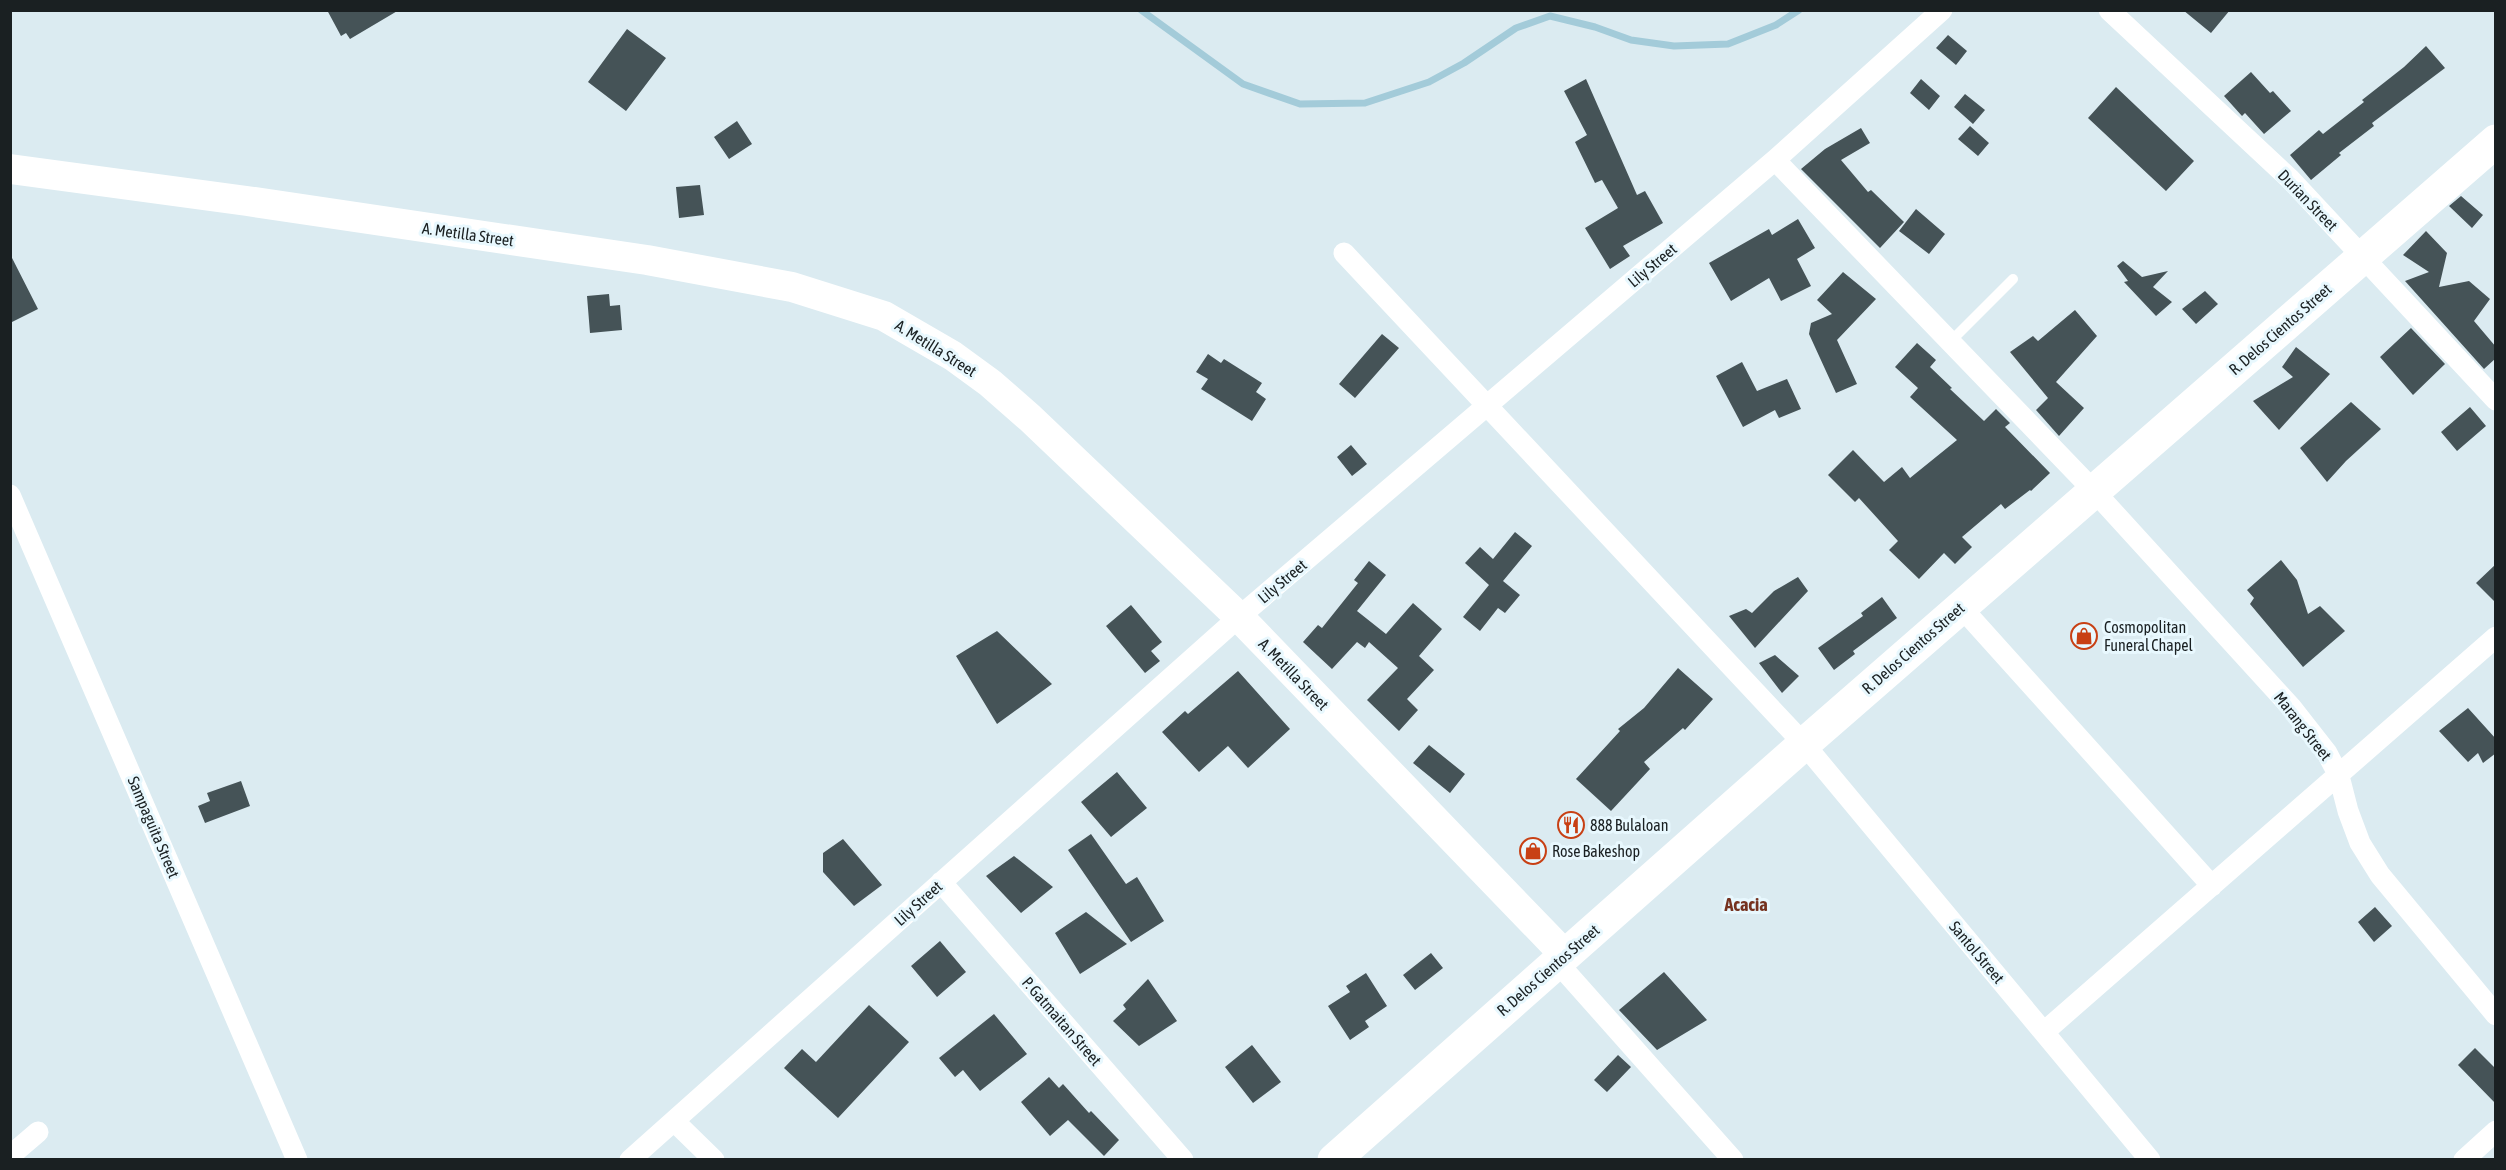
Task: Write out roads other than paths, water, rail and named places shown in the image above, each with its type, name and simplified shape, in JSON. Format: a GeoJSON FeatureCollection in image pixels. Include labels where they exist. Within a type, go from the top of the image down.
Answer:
{"type":"FeatureCollection","features":[{"type":"Feature","properties":{"kind":"highway","name":"R. Delos Cientos Street"},"geometry":{"type":"LineString","coordinates":[[1334,1160],[1804,744],[2496,141]]}},
{"type":"Feature","properties":{"kind":"main road","name":"A. Metilla Street"},"geometry":{"type":"LineString","coordinates":[[10,169],[247,201],[647,260],[792,287],[884,316],[944,351],[990,383],[1030,418],[1239,617],[1561,959]]}},
{"type":"Feature","properties":{"kind":"street","name":"Lily Street"},"geometry":{"type":"LineString","coordinates":[[630,1160],[1239,617],[1775,160],[1942,10]]}},
{"type":"Feature","properties":{"kind":"street","name":"Durian Street"},"geometry":{"type":"LineString","coordinates":[[2109,10],[2290,179],[2496,400]]}},
{"type":"Feature","properties":{"kind":"street","name":"Marang Street"},"geometry":{"type":"LineString","coordinates":[[1775,160],[2094,491],[2291,707],[2327,753],[2339,776],[2348,811],[2360,843],[2380,875],[2496,1015]]}},
{"type":"Feature","properties":{"kind":"street","name":"Santol Street"},"geometry":{"type":"LineString","coordinates":[[1344,253],[1804,744],[2150,1160]]}},
{"type":"Feature","properties":{"kind":"street","name":"Sampaguita Street"},"geometry":{"type":"LineString","coordinates":[[10,495],[297,1160]]}},
{"type":"Feature","properties":{"kind":"street"},"geometry":{"type":"LineString","coordinates":[[1961,607],[2212,886]]}},
{"type":"Feature","properties":{"kind":"street"},"geometry":{"type":"LineString","coordinates":[[2044,1032],[2496,637]]}},
{"type":"Feature","properties":{"kind":"street","name":"P. Gatmaitan Street"},"geometry":{"type":"LineString","coordinates":[[941,882],[1183,1160]]}},
{"type":"Feature","properties":{"kind":"street"},"geometry":{"type":"LineString","coordinates":[[1561,959],[1733,1160]]}},
{"type":"Feature","properties":{"kind":"street"},"geometry":{"type":"LineString","coordinates":[[674,1121],[714,1160]]}},
{"type":"Feature","properties":{"kind":"street"},"geometry":{"type":"LineString","coordinates":[[2464,1160],[2496,1131]]}},
{"type":"Feature","properties":{"kind":"street"},"geometry":{"type":"LineString","coordinates":[[10,1156],[38,1132]]}},
{"type":"Feature","properties":{"kind":"lane"},"geometry":{"type":"LineString","coordinates":[[1950,342],[2013,279]]}},
{"type":"Feature","properties":{"kind":"waterway"},"geometry":{"type":"LineString","coordinates":[[1141,10],[1243,84],[1300,104],[1365,103],[1429,82],[1464,63],[1516,28],[1550,16],[1595,27],[1631,40],[1674,46],[1728,44],[1776,25],[1799,10]]}},
{"type":"Feature","properties":{"kind":"place","name":"Cosmopolitan Funeral Chapel"},"geometry":{"type":"Point","coordinates":[2084,636]}},
{"type":"Feature","properties":{"kind":"place","name":"888 Bulaloan"},"geometry":{"type":"Point","coordinates":[1571,825]}},
{"type":"Feature","properties":{"kind":"place","name":"Rose Bakeshop"},"geometry":{"type":"Point","coordinates":[1533,851]}},
{"type":"Feature","properties":{"kind":"district","name":"Acacia"},"geometry":{"type":"Point","coordinates":[1746,905]}}]}
